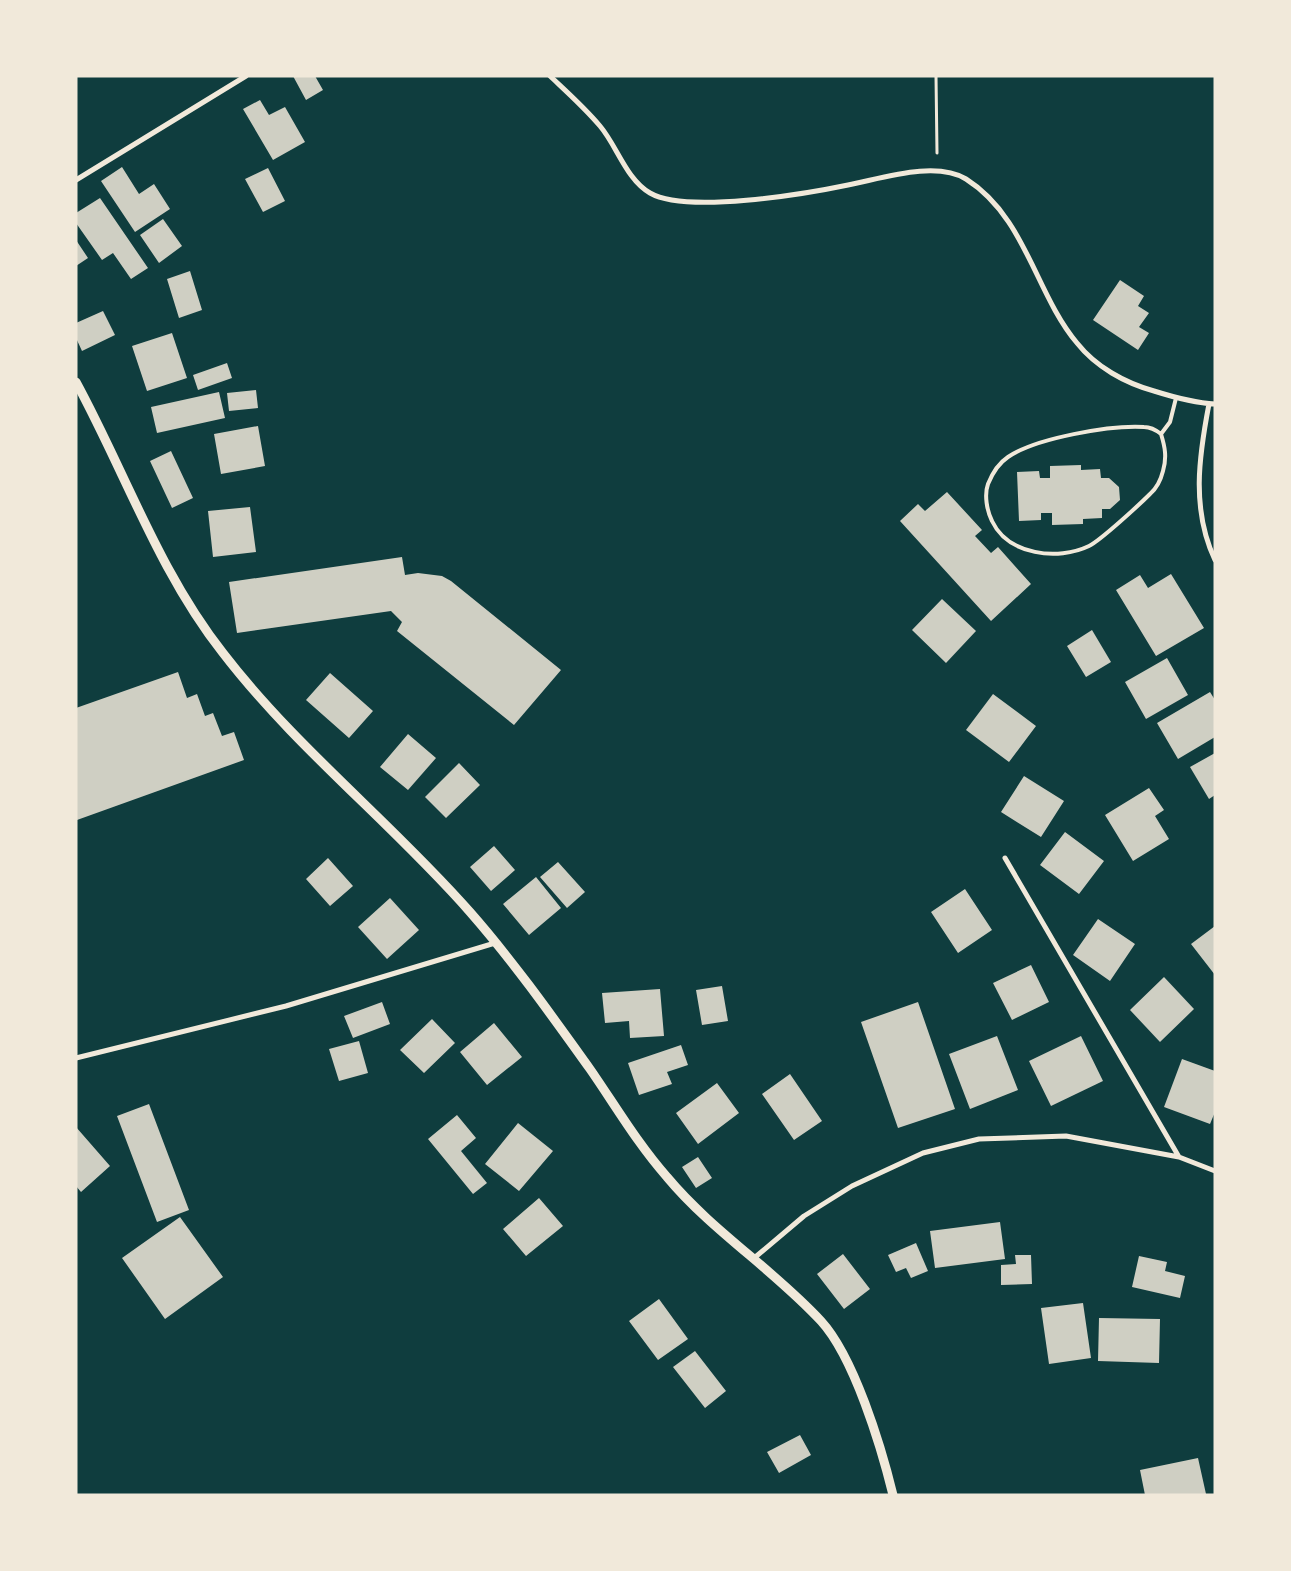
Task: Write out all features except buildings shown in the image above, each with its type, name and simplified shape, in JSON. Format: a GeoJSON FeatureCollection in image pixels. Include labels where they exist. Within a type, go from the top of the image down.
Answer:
{"type":"FeatureCollection","features":[{"type":"Feature","properties":{"kind":"street"},"geometry":{"type":"LineString","coordinates":[[76,180],[246,76]]}},
{"type":"Feature","properties":{"kind":"street"},"geometry":{"type":"LineString","coordinates":[[550,76],[602,128],[644,189],[668,200],[692,202],[774,196],[847,185],[897,173],[937,171],[965,178],[1003,215],[1020,240],[1059,315],[1076,343],[1096,363],[1125,380],[1176,398],[1212,404],[1201,447],[1198,498],[1215,560]]}},
{"type":"Feature","properties":{"kind":"street"},"geometry":{"type":"LineString","coordinates":[[76,382],[172,575],[198,620],[264,703],[464,905],[590,1069],[643,1148],[695,1207],[823,1323],[845,1358],[873,1428],[893,1495]]}},
{"type":"Feature","properties":{"kind":"street"},"geometry":{"type":"LineString","coordinates":[[1005,858],[1180,1156]]}},
{"type":"Feature","properties":{"kind":"street"},"geometry":{"type":"LineString","coordinates":[[76,1058],[286,1006],[495,943]]}},
{"type":"Feature","properties":{"kind":"street"},"geometry":{"type":"LineString","coordinates":[[752,1260],[804,1216],[852,1186],[923,1153],[951,1145],[1002,1137],[1066,1136],[1180,1156],[1215,1171]]}},
{"type":"Feature","properties":{"kind":"lane"},"geometry":{"type":"LineString","coordinates":[[1161,434],[1152,428],[1144,427],[1103,430],[1034,444],[1006,457],[994,471],[986,489],[988,511],[993,523],[1000,534],[1010,542],[1029,551],[1056,553],[1090,545],[1156,487],[1166,459],[1161,434],[1170,422],[1176,398]]}},
{"type":"Feature","properties":{"kind":"path"},"geometry":{"type":"LineString","coordinates":[[936,76],[937,171]]}}]}
